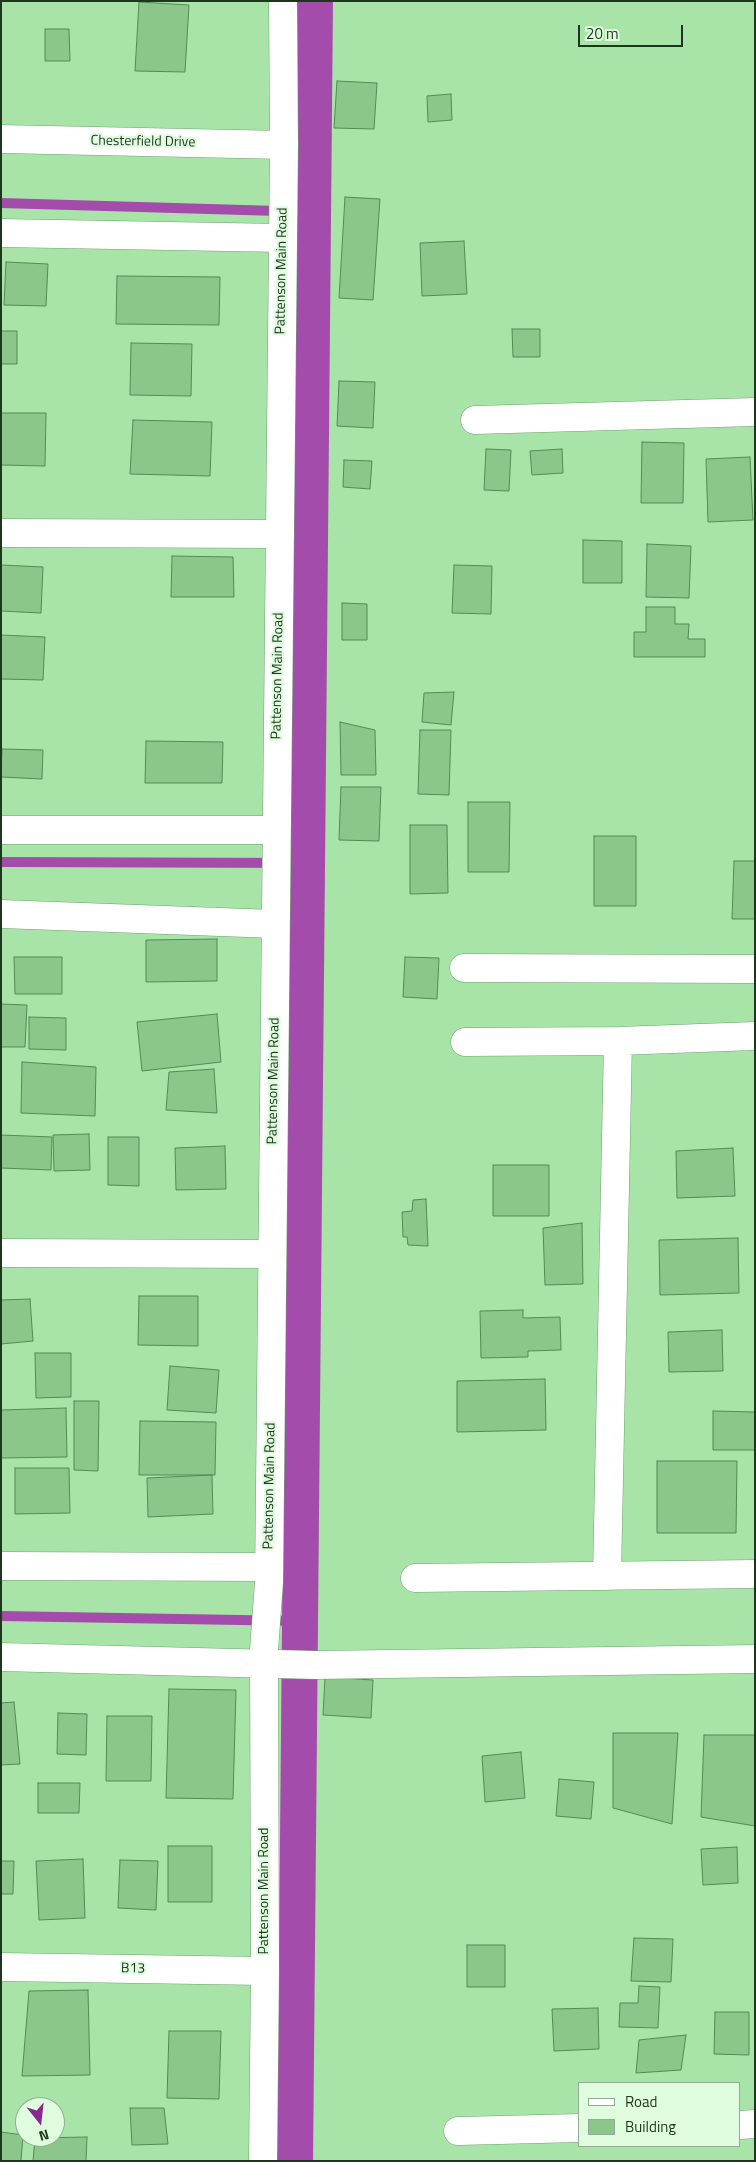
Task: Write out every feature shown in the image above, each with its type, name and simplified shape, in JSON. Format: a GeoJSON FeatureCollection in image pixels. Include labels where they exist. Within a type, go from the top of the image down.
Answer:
{"type":"FeatureCollection","features":[{"type":"Feature","properties":{"kind":"street","name":"Pattenson Main Road"},"geometry":{"type":"LineString","coordinates":[[263,2161],[266,1660],[269,1579],[284,1]]}},
{"type":"Feature","properties":{"kind":"street","name":"Chesterfield Drive"},"geometry":{"type":"LineString","coordinates":[[1,139],[284,144]]}},
{"type":"Feature","properties":{"kind":"street"},"geometry":{"type":"LineString","coordinates":[[1,232],[282,238]]}},
{"type":"Feature","properties":{"kind":"street"},"geometry":{"type":"LineString","coordinates":[[475,420],[755,412]]}},
{"type":"Feature","properties":{"kind":"street"},"geometry":{"type":"LineString","coordinates":[[1,532],[280,534]]}},
{"type":"Feature","properties":{"kind":"street"},"geometry":{"type":"LineString","coordinates":[[1,830],[276,838]]}},
{"type":"Feature","properties":{"kind":"street"},"geometry":{"type":"LineString","coordinates":[[1,914],[275,917]]}},
{"type":"Feature","properties":{"kind":"street"},"geometry":{"type":"LineString","coordinates":[[464,968],[755,969]]}},
{"type":"Feature","properties":{"kind":"street"},"geometry":{"type":"LineString","coordinates":[[465,1042],[618,1041],[755,1036]]}},
{"type":"Feature","properties":{"kind":"street"},"geometry":{"type":"LineString","coordinates":[[606,1576],[618,1041]]}},
{"type":"Feature","properties":{"kind":"street"},"geometry":{"type":"LineString","coordinates":[[1,1253],[272,1254]]}},
{"type":"Feature","properties":{"kind":"street"},"geometry":{"type":"LineString","coordinates":[[1,1566],[269,1579]]}},
{"type":"Feature","properties":{"kind":"street"},"geometry":{"type":"LineString","coordinates":[[415,1578],[755,1574]]}},
{"type":"Feature","properties":{"kind":"street"},"geometry":{"type":"LineString","coordinates":[[1,1658],[266,1660],[314,1665],[755,1658]]}},
{"type":"Feature","properties":{"kind":"street","name":"B13"},"geometry":{"type":"LineString","coordinates":[[1,1967],[265,1971]]}},
{"type":"Feature","properties":{"kind":"street"},"geometry":{"type":"LineString","coordinates":[[741,2124],[755,2124]]}},
{"type":"Feature","properties":{"kind":"street"},"geometry":{"type":"LineString","coordinates":[[458,2131],[578,2128]]}},
{"type":"Feature","properties":{"kind":"building"},"geometry":{"type":"Polygon","coordinates":[[[139,2],[189,5],[185,72],[135,71],[139,2]]]}},
{"type":"Feature","properties":{"kind":"building"},"geometry":{"type":"Polygon","coordinates":[[[45,29],[69,29],[70,61],[45,61],[45,29]]]}},
{"type":"Feature","properties":{"kind":"building"},"geometry":{"type":"Polygon","coordinates":[[[337,81],[377,83],[374,129],[334,128],[337,81]]]}},
{"type":"Feature","properties":{"kind":"building"},"geometry":{"type":"Polygon","coordinates":[[[451,94],[452,120],[428,122],[427,96],[451,94]]]}},
{"type":"Feature","properties":{"kind":"building"},"geometry":{"type":"Polygon","coordinates":[[[345,197],[380,199],[373,300],[339,298],[345,197]]]}},
{"type":"Feature","properties":{"kind":"building"},"geometry":{"type":"Polygon","coordinates":[[[464,241],[467,294],[422,296],[420,243],[464,241]]]}},
{"type":"Feature","properties":{"kind":"building"},"geometry":{"type":"Polygon","coordinates":[[[6,262],[48,264],[46,306],[4,305],[6,262]]]}},
{"type":"Feature","properties":{"kind":"building"},"geometry":{"type":"Polygon","coordinates":[[[117,276],[220,277],[219,325],[116,324],[117,276]]]}},
{"type":"Feature","properties":{"kind":"building"},"geometry":{"type":"Polygon","coordinates":[[[512,329],[540,329],[540,357],[513,357],[512,329]]]}},
{"type":"Feature","properties":{"kind":"building"},"geometry":{"type":"Polygon","coordinates":[[[1,331],[17,331],[17,364],[1,364],[1,331]]]}},
{"type":"Feature","properties":{"kind":"building"},"geometry":{"type":"Polygon","coordinates":[[[131,343],[192,344],[191,396],[130,395],[131,343]]]}},
{"type":"Feature","properties":{"kind":"building"},"geometry":{"type":"Polygon","coordinates":[[[339,381],[375,382],[373,428],[337,426],[339,381]]]}},
{"type":"Feature","properties":{"kind":"building"},"geometry":{"type":"Polygon","coordinates":[[[1,413],[46,413],[45,466],[1,465],[1,413]]]}},
{"type":"Feature","properties":{"kind":"building"},"geometry":{"type":"Polygon","coordinates":[[[133,420],[212,422],[210,476],[130,474],[133,420]]]}},
{"type":"Feature","properties":{"kind":"building"},"geometry":{"type":"Polygon","coordinates":[[[642,442],[684,443],[683,503],[641,503],[642,442]]]}},
{"type":"Feature","properties":{"kind":"building"},"geometry":{"type":"Polygon","coordinates":[[[486,449],[511,450],[509,491],[484,490],[486,449]]]}},
{"type":"Feature","properties":{"kind":"building"},"geometry":{"type":"Polygon","coordinates":[[[562,449],[563,473],[532,475],[530,451],[562,449]]]}},
{"type":"Feature","properties":{"kind":"building"},"geometry":{"type":"Polygon","coordinates":[[[750,457],[753,520],[708,522],[706,459],[750,457]]]}},
{"type":"Feature","properties":{"kind":"building"},"geometry":{"type":"Polygon","coordinates":[[[344,460],[372,461],[370,489],[343,487],[344,460]]]}},
{"type":"Feature","properties":{"kind":"building"},"geometry":{"type":"Polygon","coordinates":[[[583,540],[622,541],[622,583],[583,583],[583,540]]]}},
{"type":"Feature","properties":{"kind":"building"},"geometry":{"type":"Polygon","coordinates":[[[647,544],[691,546],[689,598],[646,597],[647,544]]]}},
{"type":"Feature","properties":{"kind":"building"},"geometry":{"type":"Polygon","coordinates":[[[172,556],[233,557],[234,597],[171,597],[172,556]]]}},
{"type":"Feature","properties":{"kind":"building"},"geometry":{"type":"Polygon","coordinates":[[[1,565],[43,567],[41,613],[1,611],[1,565]]]}},
{"type":"Feature","properties":{"kind":"building"},"geometry":{"type":"Polygon","coordinates":[[[454,565],[492,566],[491,614],[452,613],[454,565]]]}},
{"type":"Feature","properties":{"kind":"building"},"geometry":{"type":"Polygon","coordinates":[[[342,603],[367,604],[367,640],[342,640],[342,603]]]}},
{"type":"Feature","properties":{"kind":"building"},"geometry":{"type":"Polygon","coordinates":[[[646,607],[675,607],[675,624],[689,624],[688,639],[705,639],[705,657],[634,657],[634,632],[646,632],[646,607]]]}},
{"type":"Feature","properties":{"kind":"building"},"geometry":{"type":"Polygon","coordinates":[[[1,635],[45,637],[43,680],[1,679],[1,635]]]}},
{"type":"Feature","properties":{"kind":"building"},"geometry":{"type":"Polygon","coordinates":[[[454,692],[451,725],[422,722],[424,693],[454,692]]]}},
{"type":"Feature","properties":{"kind":"building"},"geometry":{"type":"Polygon","coordinates":[[[340,722],[375,730],[376,775],[341,775],[340,722]]]}},
{"type":"Feature","properties":{"kind":"building"},"geometry":{"type":"Polygon","coordinates":[[[420,730],[451,730],[449,795],[418,794],[420,730]]]}},
{"type":"Feature","properties":{"kind":"building"},"geometry":{"type":"Polygon","coordinates":[[[146,741],[223,742],[222,783],[145,783],[146,741]]]}},
{"type":"Feature","properties":{"kind":"building"},"geometry":{"type":"Polygon","coordinates":[[[2,749],[43,750],[42,779],[1,777],[2,749]]]}},
{"type":"Feature","properties":{"kind":"building"},"geometry":{"type":"Polygon","coordinates":[[[341,787],[381,787],[379,841],[339,840],[341,787]]]}},
{"type":"Feature","properties":{"kind":"building"},"geometry":{"type":"Polygon","coordinates":[[[468,802],[510,802],[509,872],[468,872],[468,802]]]}},
{"type":"Feature","properties":{"kind":"building"},"geometry":{"type":"Polygon","coordinates":[[[410,825],[447,825],[448,893],[410,894],[410,825]]]}},
{"type":"Feature","properties":{"kind":"building"},"geometry":{"type":"Polygon","coordinates":[[[594,836],[636,836],[636,906],[594,906],[594,836]]]}},
{"type":"Feature","properties":{"kind":"building"},"geometry":{"type":"Polygon","coordinates":[[[734,861],[755,861],[755,919],[732,919],[734,861]]]}},
{"type":"Feature","properties":{"kind":"building"},"geometry":{"type":"Polygon","coordinates":[[[217,939],[217,981],[146,982],[146,940],[217,939]]]}},
{"type":"Feature","properties":{"kind":"building"},"geometry":{"type":"Polygon","coordinates":[[[14,957],[62,957],[62,994],[15,994],[14,957]]]}},
{"type":"Feature","properties":{"kind":"building"},"geometry":{"type":"Polygon","coordinates":[[[405,957],[439,958],[437,999],[403,997],[405,957]]]}},
{"type":"Feature","properties":{"kind":"building"},"geometry":{"type":"Polygon","coordinates":[[[1,1004],[27,1005],[25,1047],[1,1047],[1,1004]]]}},
{"type":"Feature","properties":{"kind":"building"},"geometry":{"type":"Polygon","coordinates":[[[217,1014],[221,1062],[142,1071],[137,1022],[217,1014]]]}},
{"type":"Feature","properties":{"kind":"building"},"geometry":{"type":"Polygon","coordinates":[[[29,1017],[66,1018],[66,1050],[29,1049],[29,1017]]]}},
{"type":"Feature","properties":{"kind":"building"},"geometry":{"type":"Polygon","coordinates":[[[22,1062],[96,1067],[95,1116],[21,1113],[22,1062]]]}},
{"type":"Feature","properties":{"kind":"building"},"geometry":{"type":"Polygon","coordinates":[[[214,1069],[217,1113],[166,1110],[169,1072],[214,1069]]]}},
{"type":"Feature","properties":{"kind":"building"},"geometry":{"type":"Polygon","coordinates":[[[89,1134],[90,1170],[54,1171],[53,1135],[89,1134]]]}},
{"type":"Feature","properties":{"kind":"building"},"geometry":{"type":"Polygon","coordinates":[[[1,1135],[52,1137],[51,1170],[1,1168],[1,1135]]]}},
{"type":"Feature","properties":{"kind":"building"},"geometry":{"type":"Polygon","coordinates":[[[108,1137],[139,1137],[139,1186],[108,1185],[108,1137]]]}},
{"type":"Feature","properties":{"kind":"building"},"geometry":{"type":"Polygon","coordinates":[[[225,1146],[226,1189],[176,1190],[175,1148],[225,1146]]]}},
{"type":"Feature","properties":{"kind":"building"},"geometry":{"type":"Polygon","coordinates":[[[733,1148],[735,1196],[677,1198],[676,1151],[733,1148]]]}},
{"type":"Feature","properties":{"kind":"building"},"geometry":{"type":"Polygon","coordinates":[[[493,1165],[549,1165],[549,1216],[493,1216],[493,1165]]]}},
{"type":"Feature","properties":{"kind":"building"},"geometry":{"type":"Polygon","coordinates":[[[426,1199],[428,1246],[408,1245],[407,1237],[403,1237],[402,1212],[412,1211],[413,1200],[426,1199]]]}},
{"type":"Feature","properties":{"kind":"building"},"geometry":{"type":"Polygon","coordinates":[[[582,1223],[583,1284],[545,1285],[543,1228],[582,1223]]]}},
{"type":"Feature","properties":{"kind":"building"},"geometry":{"type":"Polygon","coordinates":[[[738,1238],[739,1293],[660,1295],[659,1240],[738,1238]]]}},
{"type":"Feature","properties":{"kind":"building"},"geometry":{"type":"Polygon","coordinates":[[[139,1296],[198,1296],[198,1346],[138,1345],[139,1296]]]}},
{"type":"Feature","properties":{"kind":"building"},"geometry":{"type":"Polygon","coordinates":[[[30,1299],[33,1341],[1,1344],[1,1300],[30,1299]]]}},
{"type":"Feature","properties":{"kind":"building"},"geometry":{"type":"Polygon","coordinates":[[[523,1310],[523,1318],[560,1317],[561,1350],[528,1351],[528,1357],[481,1358],[480,1311],[523,1310]]]}},
{"type":"Feature","properties":{"kind":"building"},"geometry":{"type":"Polygon","coordinates":[[[722,1330],[723,1371],[669,1372],[668,1332],[722,1330]]]}},
{"type":"Feature","properties":{"kind":"building"},"geometry":{"type":"Polygon","coordinates":[[[35,1353],[71,1353],[71,1397],[36,1398],[35,1353]]]}},
{"type":"Feature","properties":{"kind":"building"},"geometry":{"type":"Polygon","coordinates":[[[170,1366],[219,1370],[216,1413],[167,1410],[170,1366]]]}},
{"type":"Feature","properties":{"kind":"building"},"geometry":{"type":"Polygon","coordinates":[[[545,1379],[546,1430],[457,1432],[457,1381],[545,1379]]]}},
{"type":"Feature","properties":{"kind":"building"},"geometry":{"type":"Polygon","coordinates":[[[74,1401],[99,1401],[98,1471],[74,1470],[74,1401]]]}},
{"type":"Feature","properties":{"kind":"building"},"geometry":{"type":"Polygon","coordinates":[[[66,1408],[67,1457],[1,1458],[1,1410],[66,1408]]]}},
{"type":"Feature","properties":{"kind":"building"},"geometry":{"type":"Polygon","coordinates":[[[713,1411],[755,1412],[755,1450],[713,1450],[713,1411]]]}},
{"type":"Feature","properties":{"kind":"building"},"geometry":{"type":"Polygon","coordinates":[[[140,1421],[216,1422],[215,1475],[139,1475],[140,1421]]]}},
{"type":"Feature","properties":{"kind":"building"},"geometry":{"type":"Polygon","coordinates":[[[657,1461],[737,1461],[736,1533],[657,1533],[657,1461]]]}},
{"type":"Feature","properties":{"kind":"building"},"geometry":{"type":"Polygon","coordinates":[[[15,1468],[69,1468],[70,1513],[15,1514],[15,1468]]]}},
{"type":"Feature","properties":{"kind":"building"},"geometry":{"type":"Polygon","coordinates":[[[212,1475],[213,1514],[148,1517],[147,1478],[212,1475]]]}},
{"type":"Feature","properties":{"kind":"building"},"geometry":{"type":"Polygon","coordinates":[[[325,1677],[373,1680],[371,1718],[323,1715],[325,1677]]]}},
{"type":"Feature","properties":{"kind":"building"},"geometry":{"type":"Polygon","coordinates":[[[169,1689],[236,1690],[233,1799],[166,1798],[169,1689]]]}},
{"type":"Feature","properties":{"kind":"building"},"geometry":{"type":"Polygon","coordinates":[[[14,1702],[20,1764],[1,1765],[1,1703],[14,1702]]]}},
{"type":"Feature","properties":{"kind":"building"},"geometry":{"type":"Polygon","coordinates":[[[58,1713],[87,1714],[86,1755],[57,1754],[58,1713]]]}},
{"type":"Feature","properties":{"kind":"building"},"geometry":{"type":"Polygon","coordinates":[[[107,1716],[152,1716],[151,1781],[106,1781],[107,1716]]]}},
{"type":"Feature","properties":{"kind":"building"},"geometry":{"type":"Polygon","coordinates":[[[613,1733],[678,1733],[672,1824],[613,1808],[613,1733]]]}},
{"type":"Feature","properties":{"kind":"building"},"geometry":{"type":"Polygon","coordinates":[[[704,1735],[755,1735],[755,1826],[701,1817],[704,1735]]]}},
{"type":"Feature","properties":{"kind":"building"},"geometry":{"type":"Polygon","coordinates":[[[521,1752],[525,1798],[485,1802],[482,1756],[521,1752]]]}},
{"type":"Feature","properties":{"kind":"building"},"geometry":{"type":"Polygon","coordinates":[[[559,1779],[594,1782],[591,1819],[556,1816],[559,1779]]]}},
{"type":"Feature","properties":{"kind":"building"},"geometry":{"type":"Polygon","coordinates":[[[38,1783],[80,1783],[79,1813],[38,1813],[38,1783]]]}},
{"type":"Feature","properties":{"kind":"building"},"geometry":{"type":"Polygon","coordinates":[[[168,1846],[212,1846],[212,1902],[168,1902],[168,1846]]]}},
{"type":"Feature","properties":{"kind":"building"},"geometry":{"type":"Polygon","coordinates":[[[737,1847],[738,1883],[703,1885],[701,1849],[737,1847]]]}},
{"type":"Feature","properties":{"kind":"building"},"geometry":{"type":"Polygon","coordinates":[[[83,1859],[85,1918],[39,1920],[36,1861],[83,1859]]]}},
{"type":"Feature","properties":{"kind":"building"},"geometry":{"type":"Polygon","coordinates":[[[120,1860],[158,1861],[156,1910],[118,1908],[120,1860]]]}},
{"type":"Feature","properties":{"kind":"building"},"geometry":{"type":"Polygon","coordinates":[[[1,1861],[14,1861],[13,1894],[1,1894],[1,1861]]]}},
{"type":"Feature","properties":{"kind":"building"},"geometry":{"type":"Polygon","coordinates":[[[634,1938],[673,1939],[671,1982],[631,1981],[634,1938]]]}},
{"type":"Feature","properties":{"kind":"building"},"geometry":{"type":"Polygon","coordinates":[[[467,1945],[505,1945],[505,1987],[467,1987],[467,1945]]]}},
{"type":"Feature","properties":{"kind":"building"},"geometry":{"type":"Polygon","coordinates":[[[639,1986],[660,1987],[658,2028],[619,2027],[620,2003],[638,2003],[639,1986]]]}},
{"type":"Feature","properties":{"kind":"building"},"geometry":{"type":"Polygon","coordinates":[[[88,1990],[90,2075],[22,2076],[29,1991],[88,1990]]]}},
{"type":"Feature","properties":{"kind":"building"},"geometry":{"type":"Polygon","coordinates":[[[598,2008],[599,2049],[554,2051],[552,2009],[598,2008]]]}},
{"type":"Feature","properties":{"kind":"building"},"geometry":{"type":"Polygon","coordinates":[[[715,2012],[749,2012],[749,2055],[714,2054],[715,2012]]]}},
{"type":"Feature","properties":{"kind":"building"},"geometry":{"type":"Polygon","coordinates":[[[169,2031],[221,2031],[219,2099],[167,2098],[169,2031]]]}},
{"type":"Feature","properties":{"kind":"building"},"geometry":{"type":"Polygon","coordinates":[[[686,2035],[681,2070],[636,2073],[639,2040],[686,2035]]]}},
{"type":"Feature","properties":{"kind":"building"},"geometry":{"type":"Polygon","coordinates":[[[130,2108],[164,2108],[168,2144],[132,2145],[130,2108]]]}},
{"type":"Feature","properties":{"kind":"building"},"geometry":{"type":"Polygon","coordinates":[[[1,2132],[15,2134],[15,2147],[22,2147],[21,2161],[1,2161],[1,2132]]]}},
{"type":"Feature","properties":{"kind":"building"},"geometry":{"type":"Polygon","coordinates":[[[65,2137],[87,2137],[86,2161],[33,2161],[34,2147],[65,2147],[65,2137]]]}},
{"type":"Feature","properties":{"kind":"waterway"},"geometry":{"type":"LineString","coordinates":[[295,2161],[315,1]]}},
{"type":"Feature","properties":{"kind":"waterway"},"geometry":{"type":"LineString","coordinates":[[1,203],[313,212]]}},
{"type":"Feature","properties":{"kind":"waterway"},"geometry":{"type":"LineString","coordinates":[[1,862],[307,863]]}},
{"type":"Feature","properties":{"kind":"waterway"},"geometry":{"type":"LineString","coordinates":[[1,1616],[300,1621]]}}]}
